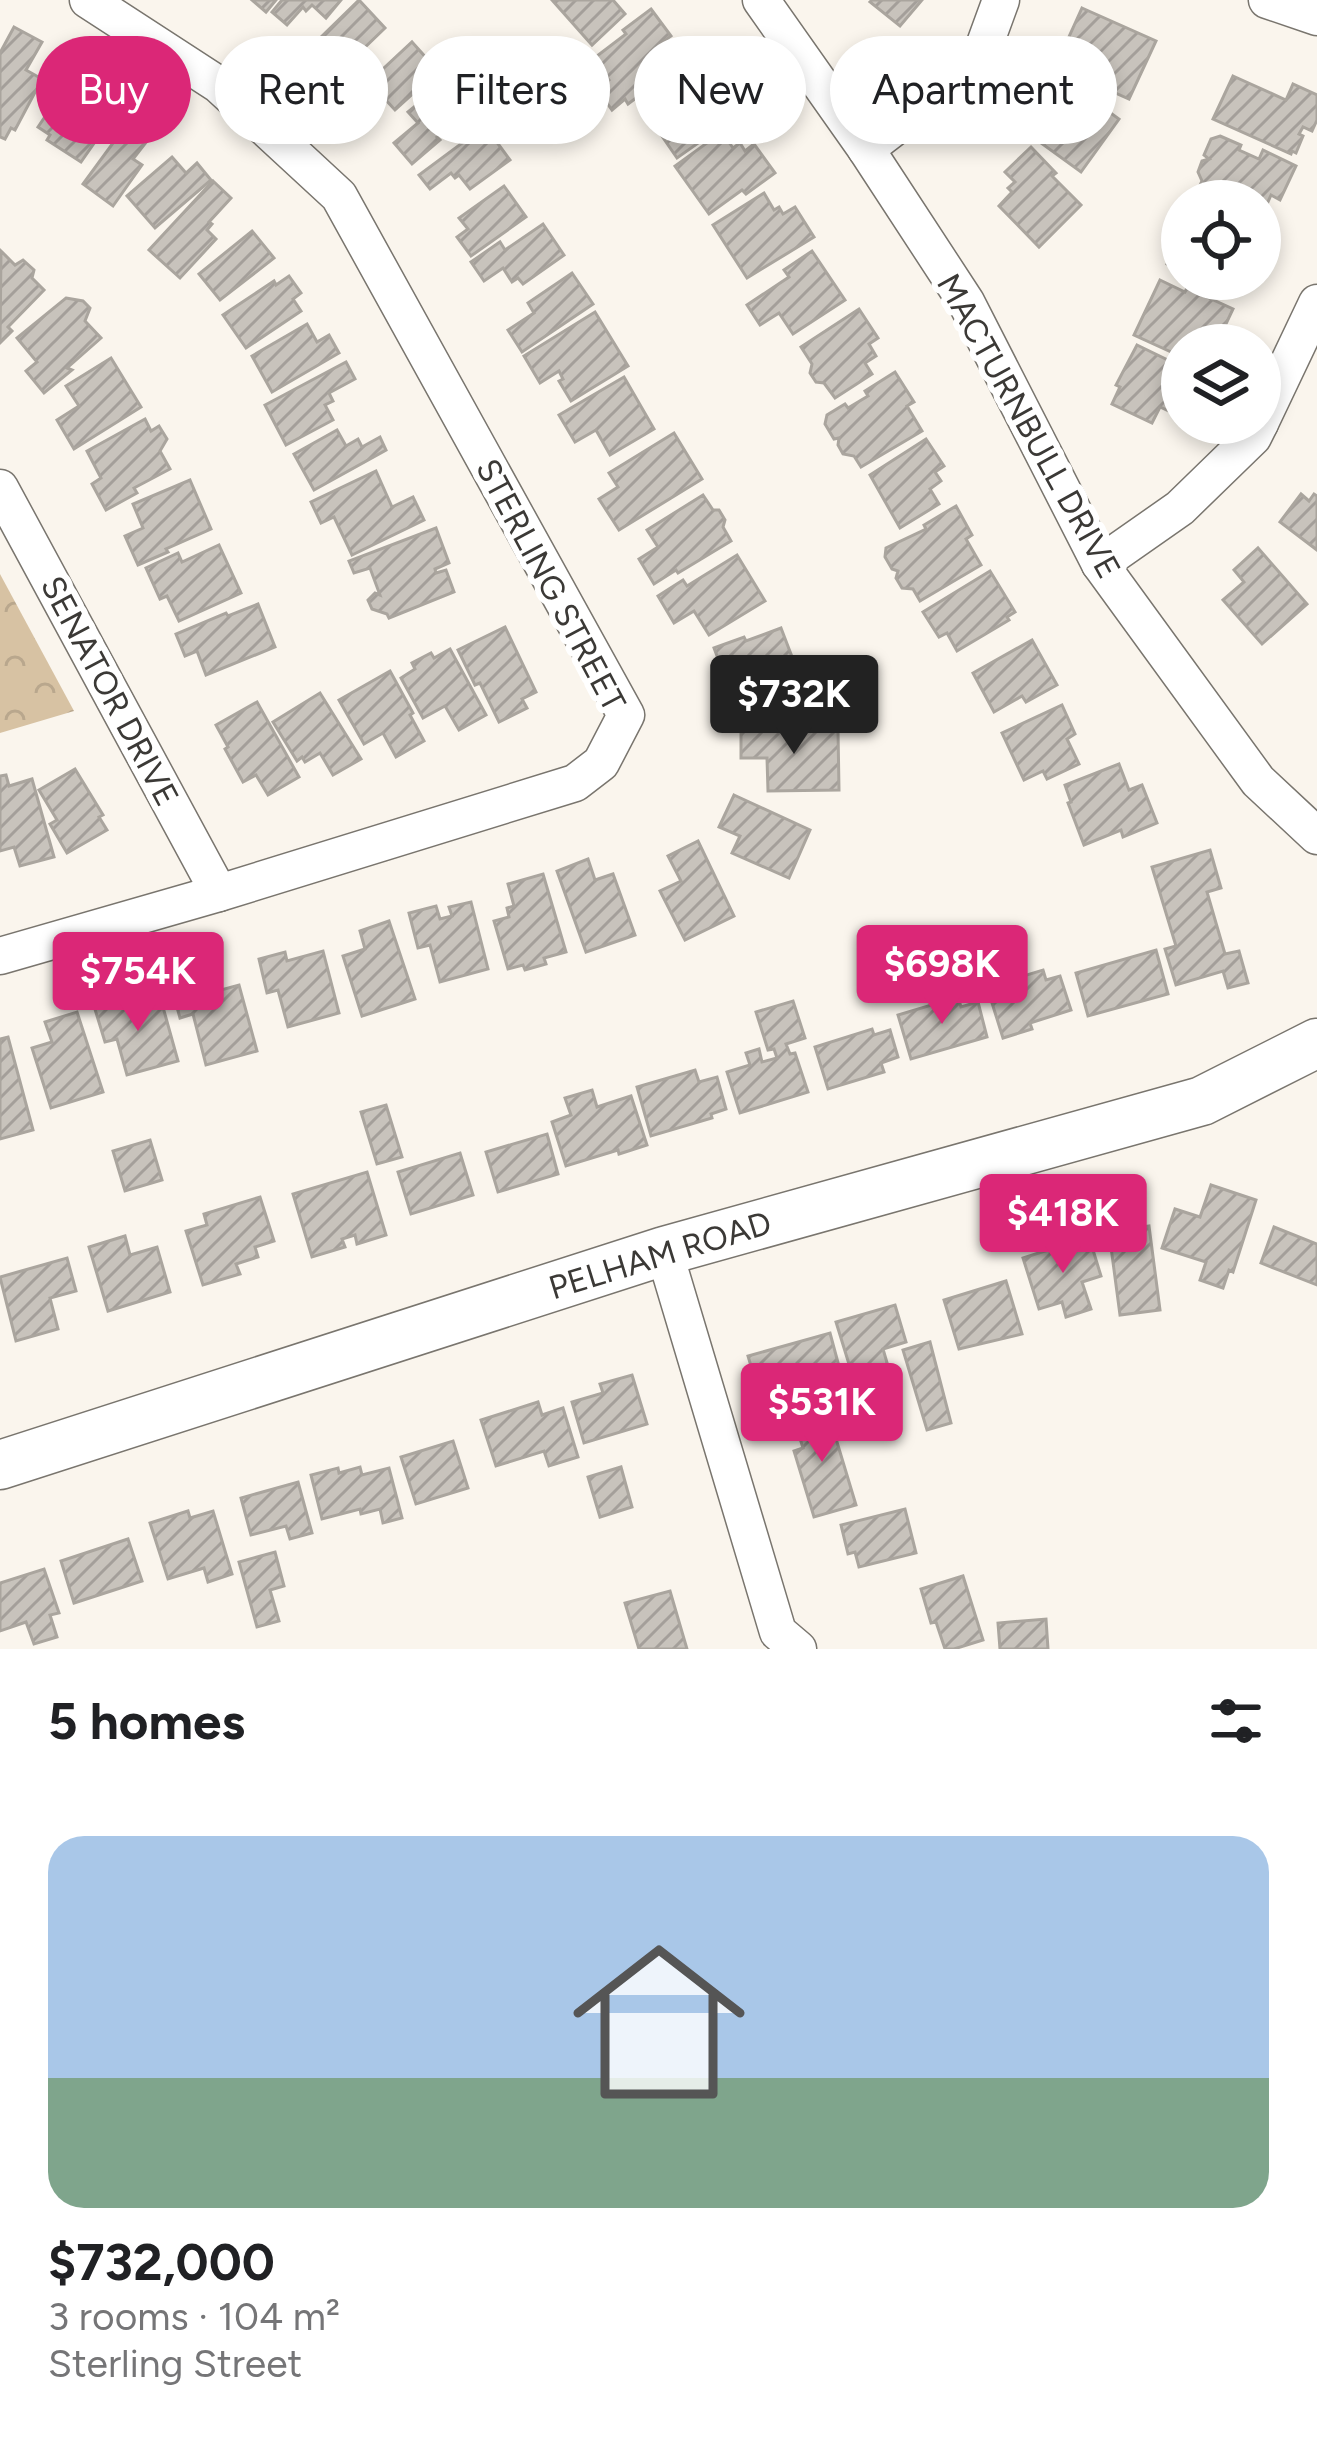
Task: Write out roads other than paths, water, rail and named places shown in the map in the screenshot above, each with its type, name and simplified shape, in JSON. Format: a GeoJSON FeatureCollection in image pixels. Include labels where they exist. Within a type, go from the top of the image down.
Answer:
{"type":"FeatureCollection","features":[{"type":"Feature","properties":{"kind":"main road","name":"PELHAM ROAD"},"geometry":{"type":"LineString","coordinates":[[0,1465],[664,1251],[1202,1101],[1317,1043]]}},
{"type":"Feature","properties":{"kind":"street","name":"STERLING STREET"},"geometry":{"type":"LineString","coordinates":[[0,956],[575,783],[602,763],[626,715],[339,196],[219,85],[88,0]]}},
{"type":"Feature","properties":{"kind":"street","name":"MACTURNBULL DRIVE"},"geometry":{"type":"LineString","coordinates":[[761,0],[966,302],[1100,564],[1258,781],[1317,836]]}},
{"type":"Feature","properties":{"kind":"street"},"geometry":{"type":"LineString","coordinates":[[866,149],[978,62],[1001,0]]}},
{"type":"Feature","properties":{"kind":"street"},"geometry":{"type":"LineString","coordinates":[[1267,0],[1317,17]]}},
{"type":"Feature","properties":{"kind":"street"},"geometry":{"type":"LineString","coordinates":[[1281,379],[1317,303]]}},
{"type":"Feature","properties":{"kind":"street"},"geometry":{"type":"LineString","coordinates":[[1100,564],[1180,508],[1246,444]]}},
{"type":"Feature","properties":{"kind":"street","name":"SENATOR DRIVE"},"geometry":{"type":"LineString","coordinates":[[0,488],[219,893]]}},
{"type":"Feature","properties":{"kind":"street"},"geometry":{"type":"LineString","coordinates":[[664,1251],[778,1632],[798,1649]]}}]}
